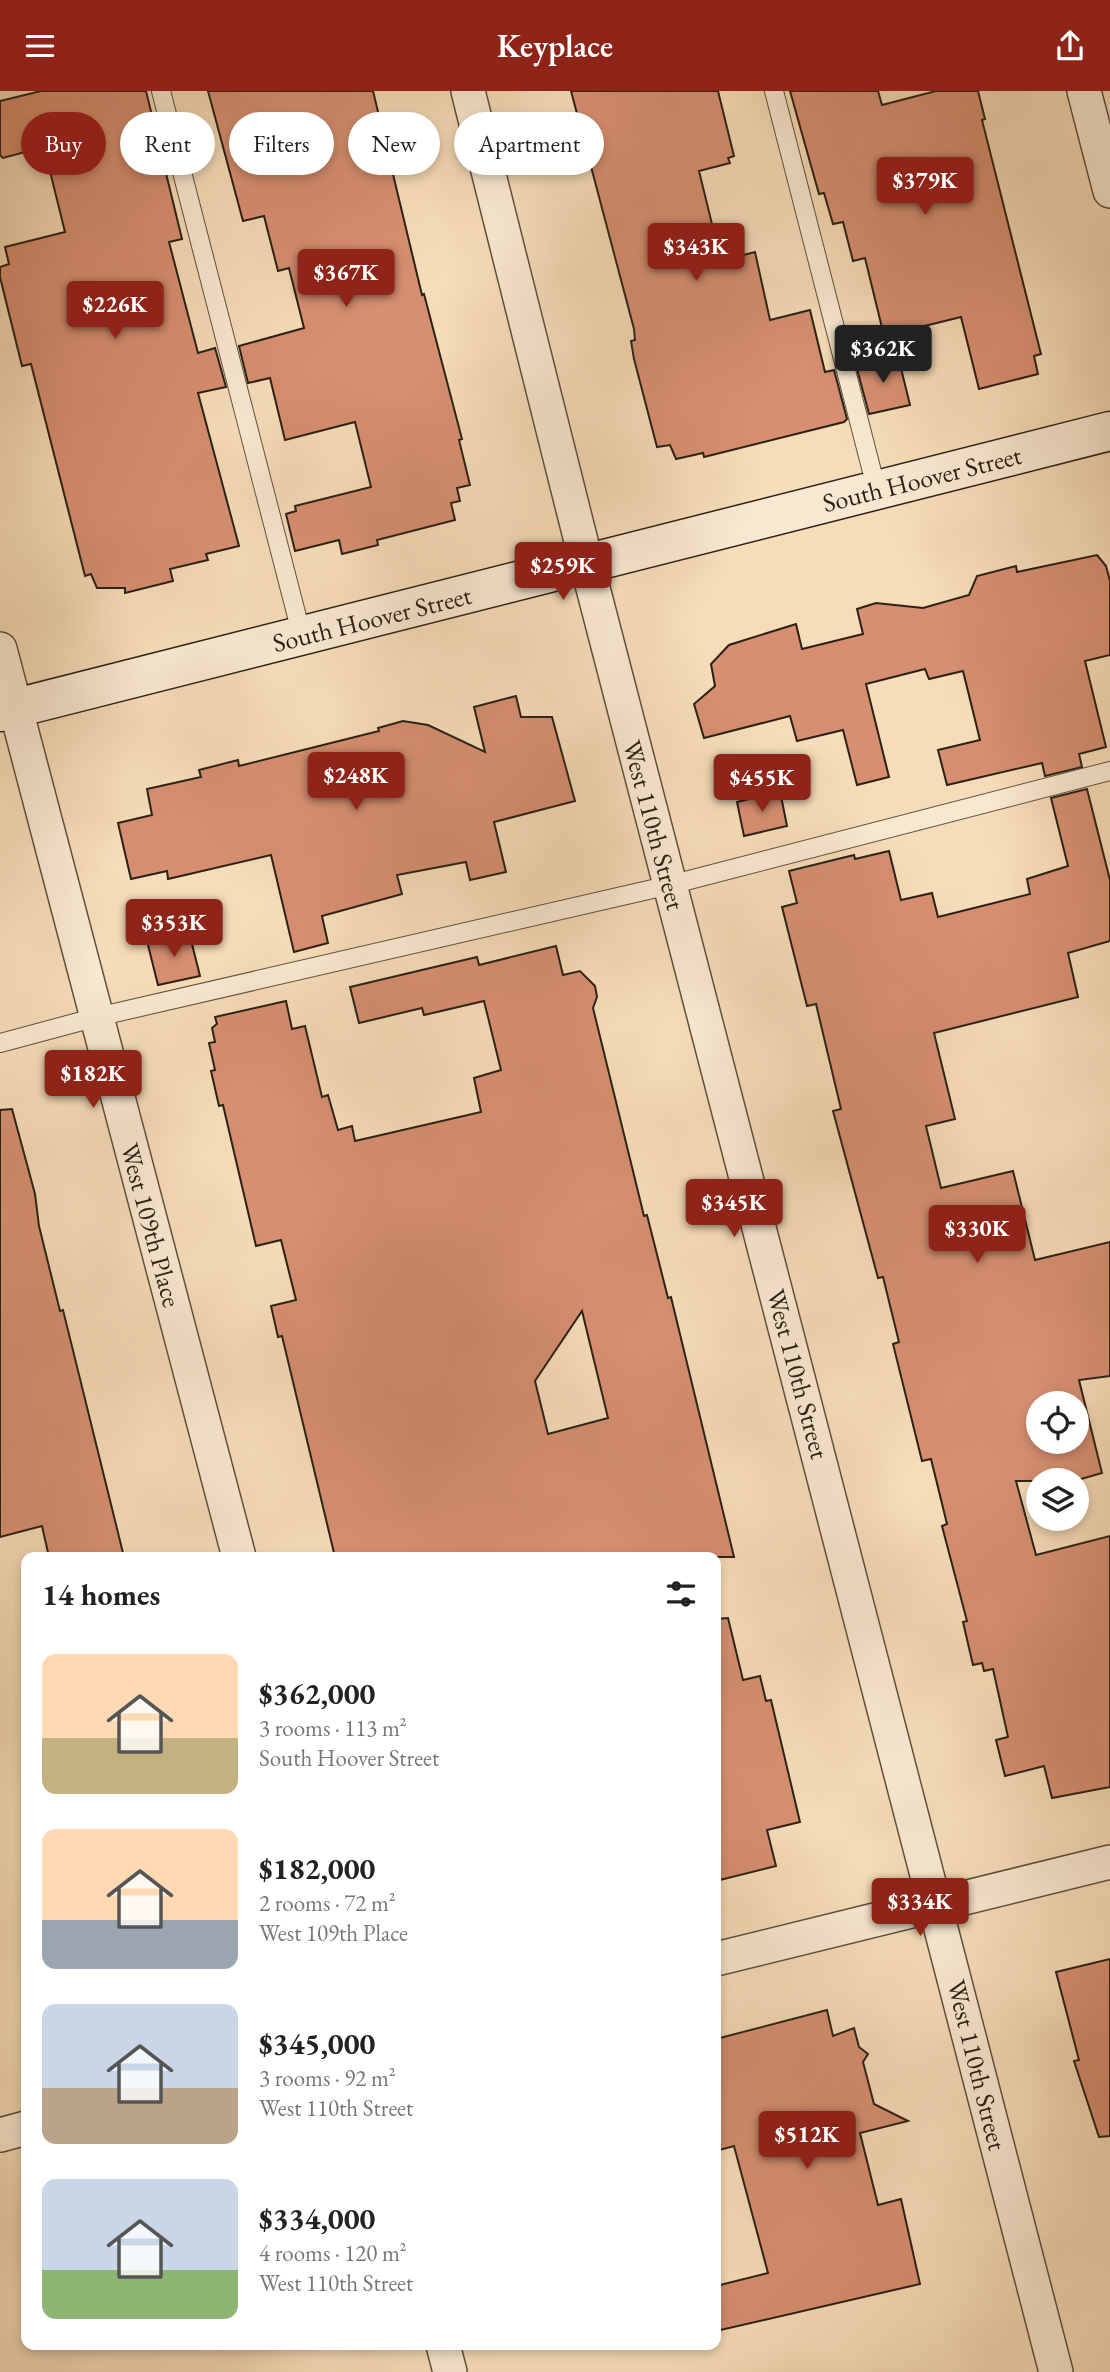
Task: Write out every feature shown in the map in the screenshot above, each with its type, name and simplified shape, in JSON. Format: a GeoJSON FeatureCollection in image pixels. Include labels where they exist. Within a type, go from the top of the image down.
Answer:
{"type":"FeatureCollection","features":[{"type":"Feature","properties":{"kind":"street","name":"West 110th Street"},"geometry":{"type":"LineString","coordinates":[[468,91],[587,565],[1056,2372]]}},
{"type":"Feature","properties":{"kind":"street"},"geometry":{"type":"LineString","coordinates":[[1084,91],[1110,191]]}},
{"type":"Feature","properties":{"kind":"street","name":"South Hoover Street"},"geometry":{"type":"LineString","coordinates":[[7,710],[1110,431]]}},
{"type":"Feature","properties":{"kind":"street","name":"West 109th Place"},"geometry":{"type":"LineString","coordinates":[[0,649],[7,710],[97,1017],[238,1552]]}},
{"type":"Feature","properties":{"kind":"street"},"geometry":{"type":"LineString","coordinates":[[721,1958],[1110,1862]]}},
{"type":"Feature","properties":{"kind":"street"},"geometry":{"type":"LineString","coordinates":[[0,2135],[21,2129]]}},
{"type":"Feature","properties":{"kind":"street"},"geometry":{"type":"LineString","coordinates":[[444,2350],[450,2372]]}},
{"type":"Feature","properties":{"kind":"lane"},"geometry":{"type":"LineString","coordinates":[[161,91],[302,636]]}},
{"type":"Feature","properties":{"kind":"lane"},"geometry":{"type":"LineString","coordinates":[[774,91],[877,491]]}},
{"type":"Feature","properties":{"kind":"lane"},"geometry":{"type":"LineString","coordinates":[[0,1043],[97,1017],[670,885],[1110,771]]}},
{"type":"Feature","properties":{"kind":"building"},"geometry":{"type":"Polygon","coordinates":[[[41,91],[146,91],[151,112],[120,112],[120,175],[166,175],[182,239],[169,242],[198,353],[215,348],[226,387],[198,393],[239,546],[206,554],[208,560],[170,569],[173,581],[125,593],[125,588],[97,588],[91,574],[85,576],[31,364],[22,366],[0,277],[0,267],[9,264],[5,247],[65,232],[51,175],[106,175],[106,112],[21,112],[21,153],[3,158],[0,155],[0,101],[41,91]]]}},
{"type":"Feature","properties":{"kind":"building"},"geometry":{"type":"Polygon","coordinates":[[[208,91],[373,91],[378,112],[348,112],[348,175],[393,175],[422,295],[424,294],[462,439],[459,440],[470,485],[457,488],[460,501],[451,503],[455,520],[377,540],[378,545],[342,554],[339,540],[295,551],[286,514],[296,511],[295,506],[371,487],[355,422],[285,440],[270,378],[248,383],[239,346],[304,328],[289,268],[278,271],[264,216],[243,221],[231,175],[334,175],[334,112],[229,112],[229,169],[208,91]]]}},
{"type":"Feature","properties":{"kind":"building"},"geometry":{"type":"Polygon","coordinates":[[[571,91],[718,91],[734,156],[728,158],[730,163],[699,171],[721,261],[755,252],[770,320],[810,310],[825,372],[834,370],[847,419],[844,422],[704,457],[703,453],[676,459],[670,445],[657,447],[634,359],[631,341],[635,340],[634,329],[593,175],[604,175],[604,112],[577,112],[571,91]]]}},
{"type":"Feature","properties":{"kind":"building"},"geometry":{"type":"Polygon","coordinates":[[[790,91],[878,91],[882,105],[936,91],[978,91],[985,119],[982,120],[1041,354],[1034,356],[1038,374],[979,389],[961,317],[884,336],[865,258],[853,261],[843,222],[833,224],[824,193],[819,194],[790,91]]]}},
{"type":"Feature","properties":{"kind":"building"},"geometry":{"type":"Polygon","coordinates":[[[898,356],[910,405],[869,414],[856,365],[898,356]]]}},
{"type":"Feature","properties":{"kind":"building"},"geometry":{"type":"Polygon","coordinates":[[[1097,555],[1106,566],[1110,581],[1110,655],[1085,661],[1106,747],[1079,754],[1082,767],[1045,776],[1042,763],[947,785],[938,750],[980,740],[963,671],[929,679],[925,669],[866,684],[889,777],[857,785],[843,730],[797,741],[790,716],[704,738],[694,704],[715,686],[711,664],[729,645],[796,624],[802,649],[863,634],[857,609],[876,603],[923,608],[969,595],[977,576],[1016,566],[1017,572],[1097,555]]]}},
{"type":"Feature","properties":{"kind":"building"},"geometry":{"type":"Polygon","coordinates":[[[516,696],[521,717],[552,717],[575,801],[494,822],[506,872],[470,880],[466,862],[397,875],[402,894],[322,916],[328,943],[294,952],[271,855],[168,879],[167,871],[131,879],[118,823],[152,815],[147,789],[201,777],[199,770],[238,760],[239,766],[379,731],[378,728],[403,721],[428,725],[485,752],[474,707],[516,696]]]}},
{"type":"Feature","properties":{"kind":"building"},"geometry":{"type":"Polygon","coordinates":[[[1087,789],[1110,880],[1110,941],[1068,953],[1078,997],[934,1033],[955,1119],[926,1126],[941,1188],[1013,1171],[1035,1260],[1110,1242],[1110,1376],[1079,1380],[1082,1391],[1026,1391],[1026,1454],[1089,1454],[1089,1420],[1102,1473],[1089,1477],[1089,1468],[1026,1468],[1026,1481],[1016,1481],[1026,1518],[1026,1531],[1030,1531],[1036,1555],[1110,1536],[1110,1787],[1052,1798],[1044,1766],[1005,1776],[996,1740],[1008,1737],[993,1669],[984,1671],[982,1663],[973,1665],[963,1622],[967,1621],[942,1526],[947,1524],[931,1459],[922,1461],[893,1344],[899,1342],[883,1277],[878,1278],[833,1111],[841,1109],[816,1004],[807,1006],[782,907],[797,903],[789,871],[854,855],[855,859],[889,851],[901,900],[932,893],[938,917],[1030,894],[1027,879],[1068,866],[1051,798],[1087,789]]]}},
{"type":"Feature","properties":{"kind":"building"},"geometry":{"type":"Polygon","coordinates":[[[780,791],[787,826],[744,836],[737,802],[780,791]]]}},
{"type":"Feature","properties":{"kind":"building"},"geometry":{"type":"Polygon","coordinates":[[[189,932],[200,976],[158,985],[147,941],[189,932]]]}},
{"type":"Feature","properties":{"kind":"building"},"geometry":{"type":"Polygon","coordinates":[[[556,946],[563,975],[580,971],[595,986],[597,997],[593,1008],[644,1216],[647,1215],[668,1298],[671,1297],[734,1557],[721,1557],[721,1552],[334,1552],[282,1336],[278,1337],[271,1306],[296,1300],[281,1240],[256,1246],[223,1105],[219,1106],[211,1071],[215,1070],[209,1043],[215,1042],[212,1028],[217,1024],[215,1017],[286,1001],[292,1029],[305,1026],[322,1097],[328,1095],[338,1130],[352,1126],[355,1141],[481,1112],[474,1078],[501,1070],[484,1001],[424,1015],[422,1008],[359,1023],[350,987],[477,957],[479,965],[556,946]],[[582,1311],[535,1381],[548,1434],[608,1418],[582,1311]]]}},
{"type":"Feature","properties":{"kind":"building"},"geometry":{"type":"Polygon","coordinates":[[[12,1109],[35,1194],[39,1226],[60,1311],[63,1310],[123,1552],[48,1552],[42,1526],[0,1537],[0,1110],[12,1109]]]}},
{"type":"Feature","properties":{"kind":"building"},"geometry":{"type":"Polygon","coordinates":[[[728,1618],[743,1680],[760,1676],[766,1701],[771,1700],[800,1822],[767,1830],[776,1866],[721,1880],[721,1619],[728,1618]]]}},
{"type":"Feature","properties":{"kind":"building"},"geometry":{"type":"Polygon","coordinates":[[[1110,1959],[1110,2136],[1099,2137],[1074,2061],[1079,2060],[1056,1972],[1110,1959]]]}},
{"type":"Feature","properties":{"kind":"building"},"geometry":{"type":"Polygon","coordinates":[[[827,2010],[833,2036],[854,2028],[859,2047],[868,2054],[863,2062],[874,2104],[908,2121],[860,2133],[878,2205],[901,2199],[920,2284],[721,2330],[721,2285],[768,2273],[734,2146],[721,2150],[721,2038],[827,2010]]]}}]}
